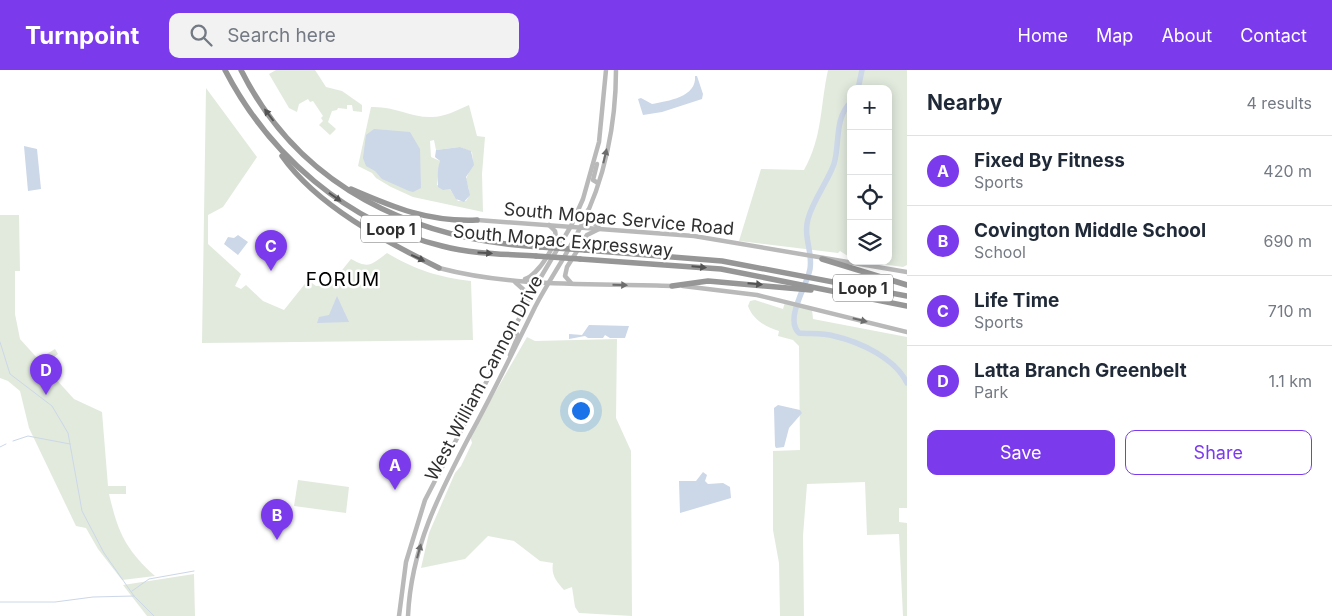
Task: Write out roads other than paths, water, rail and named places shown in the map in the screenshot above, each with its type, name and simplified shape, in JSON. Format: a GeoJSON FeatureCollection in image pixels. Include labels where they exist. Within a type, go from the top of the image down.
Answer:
{"type":"FeatureCollection","features":[{"type":"Feature","properties":{"kind":"highway","name":"South Mopac Expressway"},"geometry":{"type":"LineString","coordinates":[[225,70],[249,111],[272,142],[325,190],[352,208],[390,228],[424,242],[461,250],[714,269],[785,284]]}},
{"type":"Feature","properties":{"kind":"highway","name":"South Mopac Expressway"},"geometry":{"type":"LineString","coordinates":[[241,70],[260,103],[277,126],[308,158],[340,184],[371,204],[428,229],[479,241],[690,257],[907,296]]}},
{"type":"Feature","properties":{"kind":"highway"},"geometry":{"type":"LineString","coordinates":[[272,142],[296,173],[334,206],[382,239],[439,268]]}},
{"type":"Feature","properties":{"kind":"highway"},"geometry":{"type":"LineString","coordinates":[[340,184],[390,206],[414,214],[444,220],[477,220]]}},
{"type":"Feature","properties":{"kind":"highway"},"geometry":{"type":"LineString","coordinates":[[822,258],[907,284]]}},
{"type":"Feature","properties":{"kind":"highway"},"geometry":{"type":"LineString","coordinates":[[672,286],[708,281],[785,284]]}},
{"type":"Feature","properties":{"kind":"highway","name":"Loop 1"},"geometry":{"type":"LineString","coordinates":[[785,284],[907,306]]}},
{"type":"Feature","properties":{"kind":"main road","name":"West William Cannon Drive"},"geometry":{"type":"LineString","coordinates":[[399,616],[403,576],[425,500],[515,331],[538,282],[571,226],[585,192],[598,148],[605,98],[606,70]]}},
{"type":"Feature","properties":{"kind":"main road","name":"West William Cannon Drive"},"geometry":{"type":"LineString","coordinates":[[408,616],[412,578],[434,504],[549,283],[581,227],[598,184],[610,136],[616,70]]}},
{"type":"Feature","properties":{"kind":"main road"},"geometry":{"type":"LineString","coordinates":[[605,98],[614,99]]}},
{"type":"Feature","properties":{"kind":"main road"},"geometry":{"type":"LineString","coordinates":[[598,148],[594,180],[598,184]]}},
{"type":"Feature","properties":{"kind":"main road"},"geometry":{"type":"LineString","coordinates":[[572,283],[565,276],[567,267],[587,235],[600,229],[591,220],[588,210]]}},
{"type":"Feature","properties":{"kind":"main road","name":"South Mopac Service Road"},"geometry":{"type":"LineString","coordinates":[[477,220],[694,236],[907,272]]}},
{"type":"Feature","properties":{"kind":"main road"},"geometry":{"type":"LineString","coordinates":[[521,280],[536,273],[556,239],[555,230],[548,224]]}},
{"type":"Feature","properties":{"kind":"main road"},"geometry":{"type":"LineString","coordinates":[[439,268],[475,276],[514,281],[709,288],[785,302],[907,332]]}},
{"type":"Feature","properties":{"kind":"main road"},"geometry":{"type":"LineString","coordinates":[[514,281],[526,293],[525,307]]}},
{"type":"Feature","properties":{"kind":"main road"},"geometry":{"type":"LineString","coordinates":[[508,364],[518,335],[515,331]]}},
{"type":"Feature","properties":{"kind":"main road"},"geometry":{"type":"LineString","coordinates":[[425,500],[434,504]]}},
{"type":"Feature","properties":{"kind":"main road"},"geometry":{"type":"LineString","coordinates":[[403,576],[412,578]]}},
{"type":"Feature","properties":{"kind":"water"},"geometry":{"type":"Polygon","coordinates":[[[695,76],[697,76],[703,94],[702,99],[662,112],[643,115],[638,99],[641,98],[652,104],[680,97],[691,89],[695,76]]]}},
{"type":"Feature","properties":{"kind":"water"},"geometry":{"type":"Polygon","coordinates":[[[374,129],[410,132],[420,149],[421,188],[413,192],[409,191],[382,179],[375,171],[366,166],[363,158],[366,135],[374,129]]]}},
{"type":"Feature","properties":{"kind":"water"},"geometry":{"type":"Polygon","coordinates":[[[24,146],[37,149],[41,189],[28,191],[24,146]]]}},
{"type":"Feature","properties":{"kind":"water"},"geometry":{"type":"Polygon","coordinates":[[[460,147],[471,151],[474,165],[466,177],[470,195],[464,202],[456,199],[450,189],[443,190],[438,187],[440,161],[435,157],[436,150],[460,147]]]}},
{"type":"Feature","properties":{"kind":"water"},"geometry":{"type":"Polygon","coordinates":[[[238,235],[248,242],[238,255],[224,244],[228,237],[234,238],[238,235]]]}},
{"type":"Feature","properties":{"kind":"water"},"geometry":{"type":"Polygon","coordinates":[[[337,296],[349,322],[317,323],[319,317],[329,315],[337,296]]]}},
{"type":"Feature","properties":{"kind":"water"},"geometry":{"type":"Polygon","coordinates":[[[589,325],[629,326],[625,338],[610,338],[605,335],[603,338],[588,338],[585,336],[569,339],[569,334],[582,335],[589,325]]]}},
{"type":"Feature","properties":{"kind":"water"},"geometry":{"type":"Polygon","coordinates":[[[778,405],[800,410],[802,413],[789,428],[784,447],[776,448],[774,408],[778,405]]]}},
{"type":"Feature","properties":{"kind":"water"},"geometry":{"type":"Polygon","coordinates":[[[703,472],[707,475],[705,481],[708,484],[723,483],[730,487],[731,498],[680,513],[679,481],[696,481],[703,472]]]}},
{"type":"Feature","properties":{"kind":"waterway"},"geometry":{"type":"LineString","coordinates":[[859,85],[862,70]]}},
{"type":"Feature","properties":{"kind":"waterway"},"geometry":{"type":"LineString","coordinates":[[847,107],[840,123],[834,164],[808,219],[807,232],[811,263],[795,311],[795,327],[799,333],[830,335],[855,342],[876,352],[894,366],[907,383]]}},
{"type":"Feature","properties":{"kind":"waterway"},"geometry":{"type":"LineString","coordinates":[[0,342],[10,374],[52,406],[68,433],[82,511],[104,553],[134,596],[154,616]]}},
{"type":"Feature","properties":{"kind":"waterway"},"geometry":{"type":"LineString","coordinates":[[13,441],[28,436],[70,444]]}},
{"type":"Feature","properties":{"kind":"waterway"},"geometry":{"type":"LineString","coordinates":[[0,447],[6,444]]}},
{"type":"Feature","properties":{"kind":"waterway"},"geometry":{"type":"LineString","coordinates":[[132,591],[149,579],[194,571]]}},
{"type":"Feature","properties":{"kind":"waterway"},"geometry":{"type":"LineString","coordinates":[[0,602],[55,602],[93,597],[134,596]]}},
{"type":"Feature","properties":{"kind":"place","name":"Life Time"},"geometry":{"type":"Point","coordinates":[271,271]}},
{"type":"Feature","properties":{"kind":"place","name":"Latta Branch Greenbelt"},"geometry":{"type":"Point","coordinates":[46,395]}},
{"type":"Feature","properties":{"kind":"place","name":"Fixed By Fitness"},"geometry":{"type":"Point","coordinates":[395,490]}},
{"type":"Feature","properties":{"kind":"place","name":"Covington Middle School"},"geometry":{"type":"Point","coordinates":[277,540]}},
{"type":"Feature","properties":{"kind":"district","name":"FORUM"},"geometry":{"type":"Point","coordinates":[343,279]}}]}
